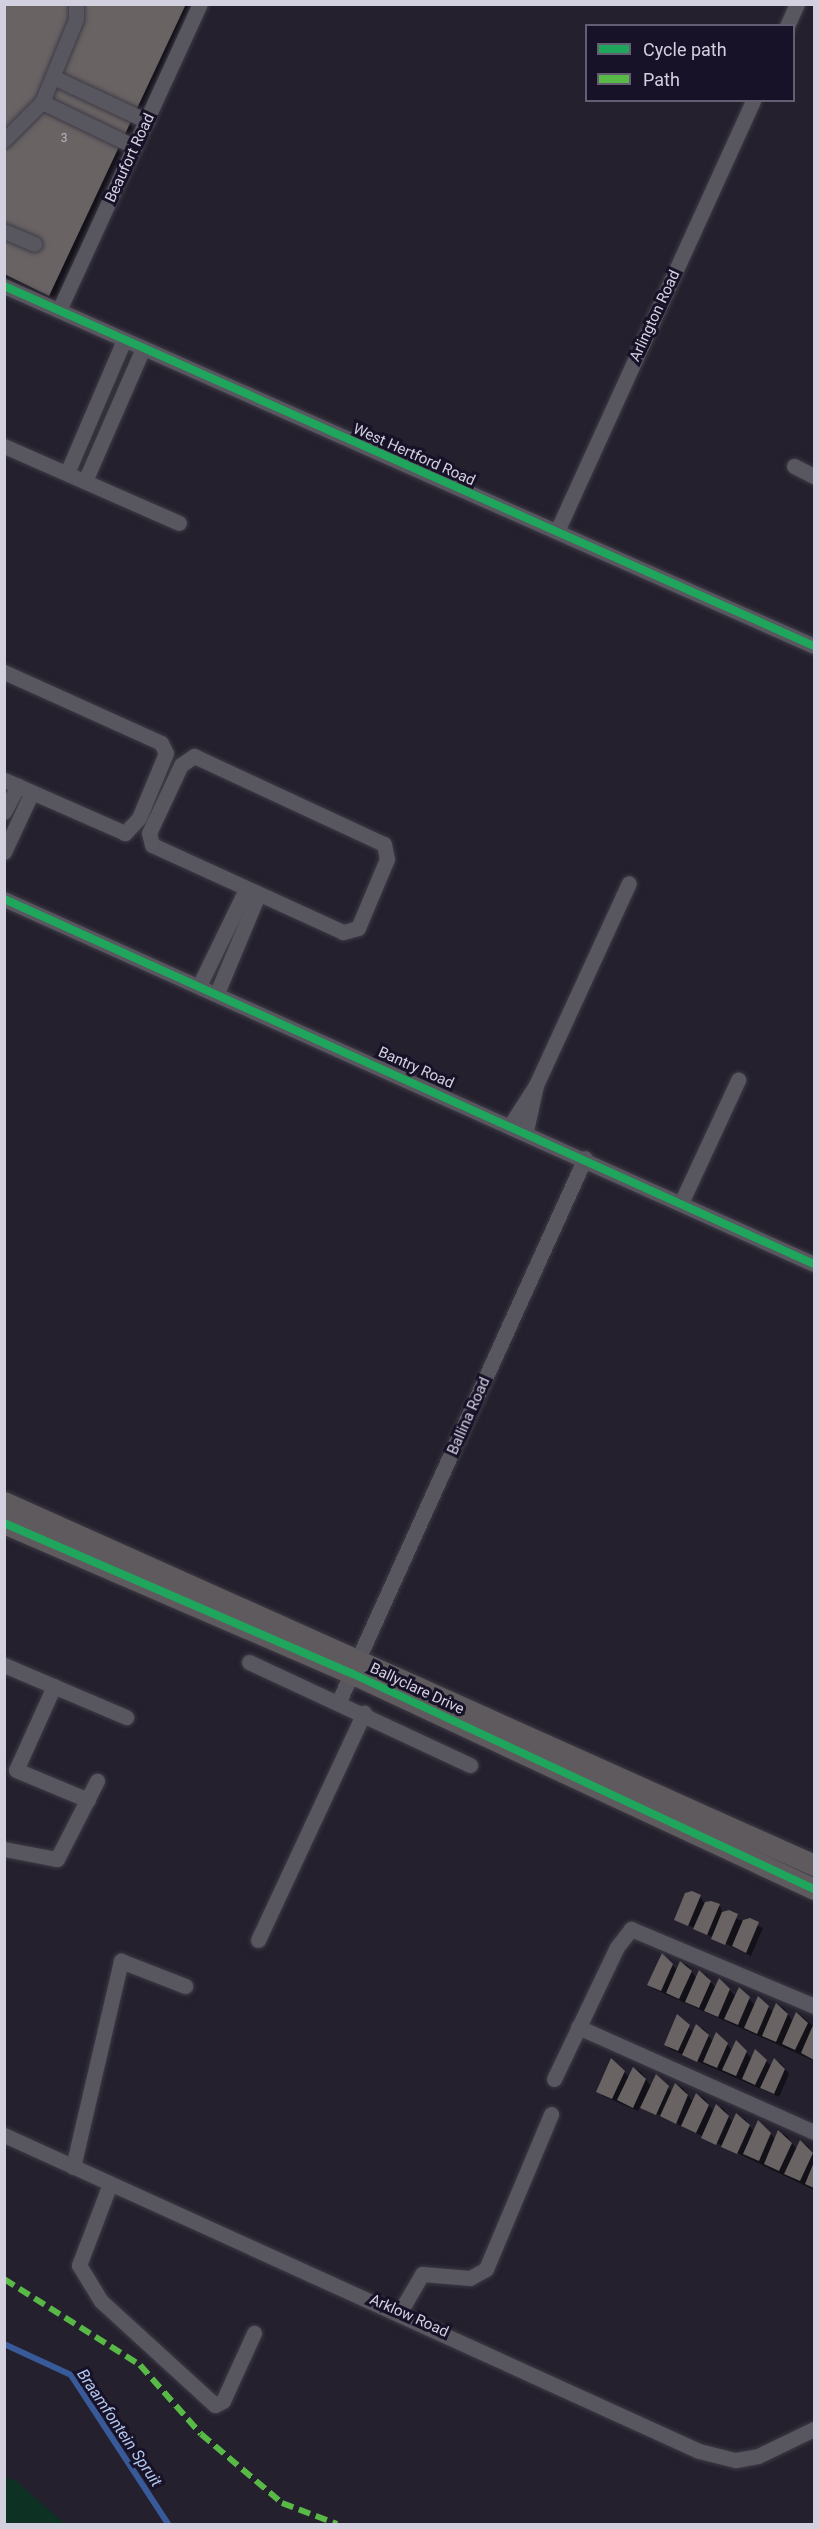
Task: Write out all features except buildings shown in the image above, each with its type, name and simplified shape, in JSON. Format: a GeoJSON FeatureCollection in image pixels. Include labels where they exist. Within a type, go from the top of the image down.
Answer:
{"type":"FeatureCollection","features":[{"type":"Feature","properties":{"kind":"street"},"geometry":{"type":"LineString","coordinates":[[4,140],[42,102],[76,20],[76,4]]}},
{"type":"Feature","properties":{"kind":"street","name":"Beaufort Road"},"geometry":{"type":"LineString","coordinates":[[59,310],[200,4]]}},
{"type":"Feature","properties":{"kind":"street"},"geometry":{"type":"LineString","coordinates":[[788,24],[797,4]]}},
{"type":"Feature","properties":{"kind":"street"},"geometry":{"type":"LineString","coordinates":[[53,77],[147,121]]}},
{"type":"Feature","properties":{"kind":"street"},"geometry":{"type":"LineString","coordinates":[[42,102],[135,147]]}},
{"type":"Feature","properties":{"kind":"street","name":"Arlington Road"},"geometry":{"type":"LineString","coordinates":[[557,531],[752,102]]}},
{"type":"Feature","properties":{"kind":"street"},"geometry":{"type":"LineString","coordinates":[[4,231],[34,244]]}},
{"type":"Feature","properties":{"kind":"street","name":"West Hertford Road"},"geometry":{"type":"LineString","coordinates":[[4,286],[814,646]]}},
{"type":"Feature","properties":{"kind":"street"},"geometry":{"type":"LineString","coordinates":[[67,474],[124,340]]}},
{"type":"Feature","properties":{"kind":"street"},"geometry":{"type":"LineString","coordinates":[[85,481],[143,348]]}},
{"type":"Feature","properties":{"kind":"street"},"geometry":{"type":"LineString","coordinates":[[4,446],[179,523]]}},
{"type":"Feature","properties":{"kind":"street"},"geometry":{"type":"LineString","coordinates":[[794,466],[814,476]]}},
{"type":"Feature","properties":{"kind":"street"},"geometry":{"type":"LineString","coordinates":[[4,672],[166,748],[140,818],[125,833],[18,786]]}},
{"type":"Feature","properties":{"kind":"street"},"geometry":{"type":"LineString","coordinates":[[190,757],[377,837],[388,851],[361,922],[351,932],[252,892],[149,840],[190,757]]}},
{"type":"Feature","properties":{"kind":"street"},"geometry":{"type":"LineString","coordinates":[[4,812],[18,786]]}},
{"type":"Feature","properties":{"kind":"street"},"geometry":{"type":"LineString","coordinates":[[4,852],[18,786]]}},
{"type":"Feature","properties":{"kind":"street"},"geometry":{"type":"LineString","coordinates":[[511,1124],[536,1085],[629,883]]}},
{"type":"Feature","properties":{"kind":"street"},"geometry":{"type":"LineString","coordinates":[[200,986],[252,892]]}},
{"type":"Feature","properties":{"kind":"street"},"geometry":{"type":"LineString","coordinates":[[218,993],[252,892]]}},
{"type":"Feature","properties":{"kind":"street","name":"Bantry Road"},"geometry":{"type":"LineString","coordinates":[[4,899],[511,1124],[814,1263]]}},
{"type":"Feature","properties":{"kind":"street"},"geometry":{"type":"LineString","coordinates":[[681,1203],[738,1080]]}},
{"type":"Feature","properties":{"kind":"street"},"geometry":{"type":"LineString","coordinates":[[526,1131],[536,1085]]}},
{"type":"Feature","properties":{"kind":"street","name":"Ballina Road"},"geometry":{"type":"LineString","coordinates":[[339,1701],[585,1158]]}},
{"type":"Feature","properties":{"kind":"street","name":"Ballyclare Drive"},"geometry":{"type":"LineString","coordinates":[[4,1502],[354,1666],[814,1889]]}},
{"type":"Feature","properties":{"kind":"street","name":"Ballyclare Drive"},"geometry":{"type":"LineString","coordinates":[[4,1523],[354,1666],[814,1865]]}},
{"type":"Feature","properties":{"kind":"street"},"geometry":{"type":"LineString","coordinates":[[249,1662],[339,1701],[470,1765]]}},
{"type":"Feature","properties":{"kind":"street"},"geometry":{"type":"LineString","coordinates":[[4,1665],[126,1717]]}},
{"type":"Feature","properties":{"kind":"street"},"geometry":{"type":"LineString","coordinates":[[54,1686],[10,1769],[88,1800]]}},
{"type":"Feature","properties":{"kind":"street"},"geometry":{"type":"LineString","coordinates":[[258,1940],[364,1713]]}},
{"type":"Feature","properties":{"kind":"street"},"geometry":{"type":"LineString","coordinates":[[4,1850],[57,1859],[97,1781]]}},
{"type":"Feature","properties":{"kind":"street"},"geometry":{"type":"LineString","coordinates":[[554,2079],[578,2027],[631,1929],[814,2006]]}},
{"type":"Feature","properties":{"kind":"street"},"geometry":{"type":"LineString","coordinates":[[73,2167],[121,1961],[185,1986]]}},
{"type":"Feature","properties":{"kind":"street"},"geometry":{"type":"LineString","coordinates":[[578,2027],[814,2132]]}},
{"type":"Feature","properties":{"kind":"street"},"geometry":{"type":"LineString","coordinates":[[400,2312],[422,2274],[470,2278],[486,2270],[551,2114]]}},
{"type":"Feature","properties":{"kind":"street","name":"Arklow Road"},"geometry":{"type":"LineString","coordinates":[[4,2135],[400,2312],[699,2451],[736,2460],[758,2456],[814,2429]]}},
{"type":"Feature","properties":{"kind":"street"},"geometry":{"type":"LineString","coordinates":[[110,2184],[79,2265],[101,2301],[215,2405],[223,2401],[254,2333]]}},
{"type":"Feature","properties":{"kind":"green space"},"geometry":{"type":"Polygon","coordinates":[[[4,2477],[16,2481],[65,2524],[5,2524],[4,2477]]]}},
{"type":"Feature","properties":{"kind":"waterway","name":"Braamfontein Spruit"},"geometry":{"type":"LineString","coordinates":[[4,2344],[71,2375],[168,2524]]}},
{"type":"Feature","properties":{"kind":"marked path"},"geometry":{"type":"LineString","coordinates":[[4,2279],[140,2365],[201,2434],[282,2503],[337,2524]]}},
{"type":"Feature","properties":{"kind":"cycle path"},"geometry":{"type":"LineString","coordinates":[[4,286],[814,646]]}},
{"type":"Feature","properties":{"kind":"cycle path"},"geometry":{"type":"LineString","coordinates":[[4,899],[814,1264]]}},
{"type":"Feature","properties":{"kind":"cycle path"},"geometry":{"type":"LineString","coordinates":[[4,1523],[351,1673],[814,1889]]}}]}
